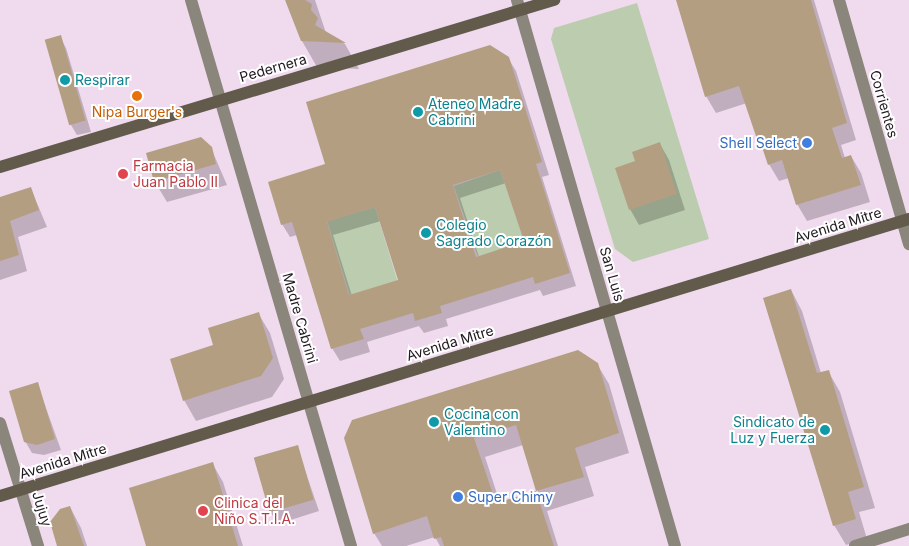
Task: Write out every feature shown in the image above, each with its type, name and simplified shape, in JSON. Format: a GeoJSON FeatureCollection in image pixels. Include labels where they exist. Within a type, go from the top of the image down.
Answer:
{"type":"FeatureCollection","features":[{"type":"Feature","properties":{"kind":"main road","name":"Pedernera"},"geometry":{"type":"LineString","coordinates":[[0,167],[518,5],[554,0]]}},
{"type":"Feature","properties":{"kind":"main road","name":"Avenida Mitre"},"geometry":{"type":"LineString","coordinates":[[0,496],[906,220]]}},
{"type":"Feature","properties":{"kind":"street","name":"Madre Cabrini"},"geometry":{"type":"LineString","coordinates":[[191,0],[351,546]]}},
{"type":"Feature","properties":{"kind":"street","name":"Corrientes"},"geometry":{"type":"LineString","coordinates":[[839,0],[906,220],[909,244]]}},
{"type":"Feature","properties":{"kind":"street","name":"San Luis"},"geometry":{"type":"LineString","coordinates":[[518,5],[676,546]]}},
{"type":"Feature","properties":{"kind":"street","name":"Jujuy"},"geometry":{"type":"LineString","coordinates":[[0,423],[38,546]]}},
{"type":"Feature","properties":{"kind":"street"},"geometry":{"type":"LineString","coordinates":[[855,546],[909,529]]}},
{"type":"Feature","properties":{"kind":"green space"},"geometry":{"type":"Polygon","coordinates":[[[637,3],[709,239],[633,262],[615,249],[551,39],[554,28],[637,3]]]}},
{"type":"Feature","properties":{"kind":"green space"},"geometry":{"type":"Polygon","coordinates":[[[500,170],[524,241],[478,257],[454,186],[500,170]]]}},
{"type":"Feature","properties":{"kind":"green space"},"geometry":{"type":"Polygon","coordinates":[[[375,207],[398,281],[350,295],[327,222],[375,207]]]}},
{"type":"Feature","properties":{"kind":"building"},"geometry":{"type":"Polygon","coordinates":[[[285,0],[305,0],[312,4],[311,10],[318,18],[315,25],[346,43],[301,41],[285,0]]]}},
{"type":"Feature","properties":{"kind":"building"},"geometry":{"type":"Polygon","coordinates":[[[676,0],[811,0],[847,123],[832,128],[842,158],[851,155],[861,185],[796,205],[782,160],[768,165],[762,147],[760,148],[739,86],[705,97],[676,0]]]}},
{"type":"Feature","properties":{"kind":"building","name":"Respirar"},"geometry":{"type":"Polygon","coordinates":[[[61,35],[86,121],[69,125],[45,40],[61,35]]]}},
{"type":"Feature","properties":{"kind":"building","name":"Colegio Sagrado Corazón"},"geometry":{"type":"Polygon","coordinates":[[[490,45],[509,57],[542,162],[536,164],[570,273],[535,284],[533,277],[440,306],[442,313],[415,321],[413,313],[360,329],[364,339],[331,349],[292,222],[281,225],[268,182],[325,164],[306,102],[490,45]],[[500,170],[453,185],[476,257],[524,241],[500,170]],[[375,207],[327,222],[349,295],[398,280],[375,207]]]}},
{"type":"Feature","properties":{"kind":"building"},"geometry":{"type":"Polygon","coordinates":[[[201,137],[212,147],[216,164],[154,182],[146,153],[201,137]]]}},
{"type":"Feature","properties":{"kind":"building"},"geometry":{"type":"Polygon","coordinates":[[[660,142],[677,194],[629,210],[615,168],[635,161],[632,152],[660,142]]]}},
{"type":"Feature","properties":{"kind":"building"},"geometry":{"type":"Polygon","coordinates":[[[31,187],[39,210],[10,221],[19,255],[0,261],[0,197],[31,187]]]}},
{"type":"Feature","properties":{"kind":"building","name":"Sindicato de Luz y Fuerza"},"geometry":{"type":"Polygon","coordinates":[[[791,289],[817,373],[829,370],[864,487],[848,492],[856,519],[833,526],[763,298],[791,289]]]}},
{"type":"Feature","properties":{"kind":"building"},"geometry":{"type":"Polygon","coordinates":[[[259,312],[273,358],[261,376],[183,401],[170,359],[213,345],[208,328],[259,312]]]}},
{"type":"Feature","properties":{"kind":"building"},"geometry":{"type":"Polygon","coordinates":[[[578,350],[598,363],[619,433],[575,448],[584,477],[536,491],[554,546],[444,546],[441,537],[434,539],[427,516],[373,534],[344,438],[352,420],[578,350]],[[516,425],[474,438],[496,503],[536,491],[516,425]]]}},
{"type":"Feature","properties":{"kind":"building"},"geometry":{"type":"Polygon","coordinates":[[[38,382],[55,439],[37,445],[24,442],[9,391],[38,382]]]}},
{"type":"Feature","properties":{"kind":"building"},"geometry":{"type":"Polygon","coordinates":[[[298,445],[314,500],[269,512],[254,458],[298,445]]]}},
{"type":"Feature","properties":{"kind":"building"},"geometry":{"type":"Polygon","coordinates":[[[213,462],[238,546],[146,546],[129,488],[213,462]]]}},
{"type":"Feature","properties":{"kind":"building"},"geometry":{"type":"Polygon","coordinates":[[[70,506],[84,546],[57,546],[50,522],[60,509],[70,506]]]}},
{"type":"Feature","properties":{"kind":"place","name":"Respirar"},"geometry":{"type":"Point","coordinates":[65,80]}},
{"type":"Feature","properties":{"kind":"place","name":"Nipa Burger's"},"geometry":{"type":"Point","coordinates":[137,96]}},
{"type":"Feature","properties":{"kind":"place","name":"Ateneo Madre Cabrini"},"geometry":{"type":"Point","coordinates":[418,112]}},
{"type":"Feature","properties":{"kind":"place","name":"Shell Select"},"geometry":{"type":"Point","coordinates":[807,143]}},
{"type":"Feature","properties":{"kind":"place","name":"Farmacia Juan Pablo II"},"geometry":{"type":"Point","coordinates":[123,174]}},
{"type":"Feature","properties":{"kind":"place","name":"Colegio Sagrado Corazón"},"geometry":{"type":"Point","coordinates":[426,233]}},
{"type":"Feature","properties":{"kind":"place","name":"Cocina con Valentino"},"geometry":{"type":"Point","coordinates":[434,422]}},
{"type":"Feature","properties":{"kind":"place","name":"Sindicato de Luz y Fuerza"},"geometry":{"type":"Point","coordinates":[825,430]}},
{"type":"Feature","properties":{"kind":"place","name":"Super Chimy"},"geometry":{"type":"Point","coordinates":[458,497]}},
{"type":"Feature","properties":{"kind":"place","name":"Clinica del Niño S.T.I.A."},"geometry":{"type":"Point","coordinates":[203,511]}}]}
